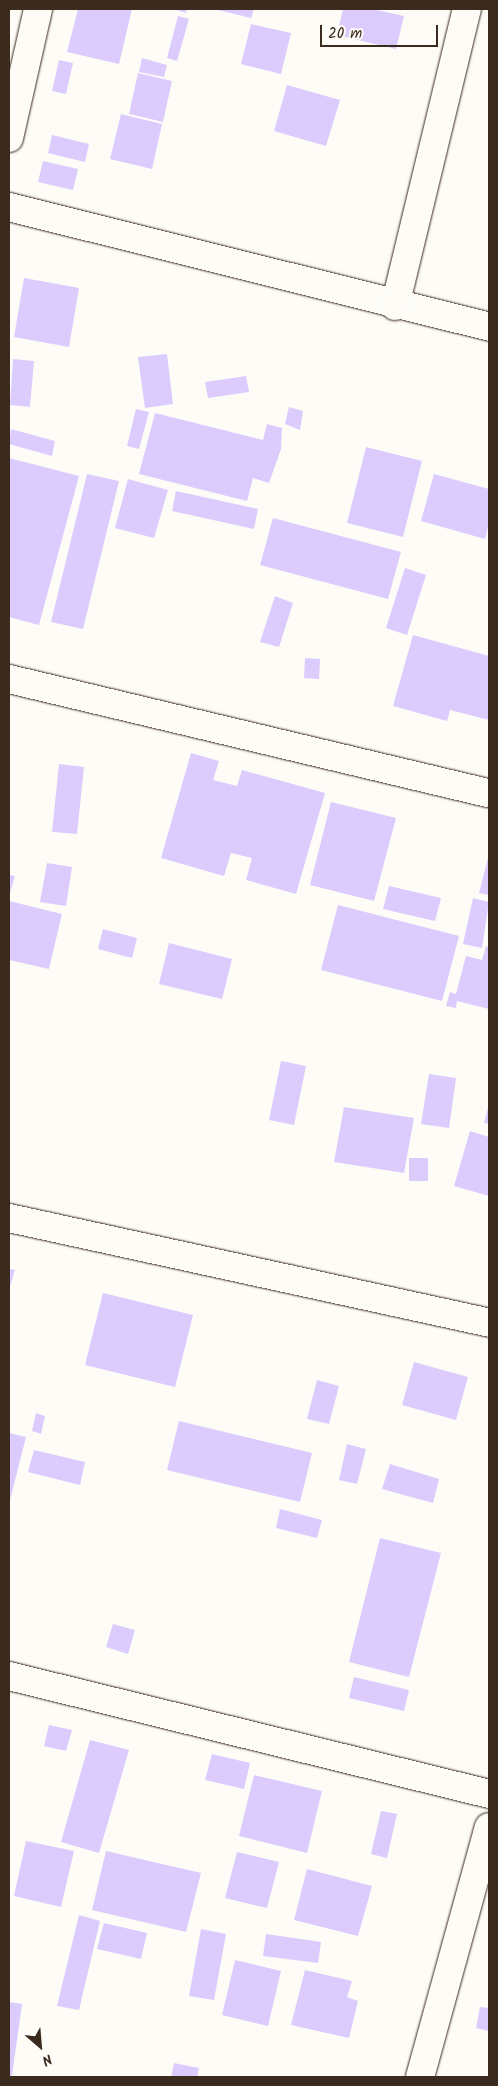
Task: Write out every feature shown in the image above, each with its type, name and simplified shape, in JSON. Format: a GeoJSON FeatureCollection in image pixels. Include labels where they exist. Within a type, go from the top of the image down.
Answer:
{"type":"FeatureCollection","features":[{"type":"Feature","properties":{"kind":"street"},"geometry":{"type":"LineString","coordinates":[[9,138],[38,9]]}},
{"type":"Feature","properties":{"kind":"street"},"geometry":{"type":"LineString","coordinates":[[395,306],[467,9]]}},
{"type":"Feature","properties":{"kind":"street"},"geometry":{"type":"LineString","coordinates":[[9,206],[395,306],[489,327]]}},
{"type":"Feature","properties":{"kind":"street"},"geometry":{"type":"LineString","coordinates":[[9,679],[489,793]]}},
{"type":"Feature","properties":{"kind":"street"},"geometry":{"type":"LineString","coordinates":[[9,1218],[489,1323]]}},
{"type":"Feature","properties":{"kind":"street"},"geometry":{"type":"LineString","coordinates":[[9,1676],[489,1794]]}},
{"type":"Feature","properties":{"kind":"street"},"geometry":{"type":"LineString","coordinates":[[420,2077],[489,1827]]}},
{"type":"Feature","properties":{"kind":"building"},"geometry":{"type":"Polygon","coordinates":[[[78,9],[132,9],[119,64],[67,52],[78,9]]]}},
{"type":"Feature","properties":{"kind":"building"},"geometry":{"type":"Polygon","coordinates":[[[173,9],[187,9],[186,13],[173,9]]]}},
{"type":"Feature","properties":{"kind":"building"},"geometry":{"type":"Polygon","coordinates":[[[214,9],[254,9],[251,18],[214,9]]]}},
{"type":"Feature","properties":{"kind":"building"},"geometry":{"type":"Polygon","coordinates":[[[343,9],[372,9],[404,16],[396,49],[337,35],[343,9]]]}},
{"type":"Feature","properties":{"kind":"building"},"geometry":{"type":"Polygon","coordinates":[[[178,16],[189,19],[177,61],[167,58],[178,16]]]}},
{"type":"Feature","properties":{"kind":"building"},"geometry":{"type":"Polygon","coordinates":[[[251,24],[291,33],[281,74],[241,64],[251,24]]]}},
{"type":"Feature","properties":{"kind":"building"},"geometry":{"type":"Polygon","coordinates":[[[142,58],[167,65],[164,77],[139,72],[142,58]]]}},
{"type":"Feature","properties":{"kind":"building"},"geometry":{"type":"Polygon","coordinates":[[[59,60],[73,63],[66,94],[52,91],[59,60]]]}},
{"type":"Feature","properties":{"kind":"building"},"geometry":{"type":"Polygon","coordinates":[[[138,73],[172,81],[163,122],[129,114],[138,73]]]}},
{"type":"Feature","properties":{"kind":"building"},"geometry":{"type":"Polygon","coordinates":[[[287,85],[340,100],[326,146],[274,131],[287,85]]]}},
{"type":"Feature","properties":{"kind":"building"},"geometry":{"type":"Polygon","coordinates":[[[121,114],[162,124],[152,169],[110,159],[121,114]]]}},
{"type":"Feature","properties":{"kind":"building"},"geometry":{"type":"Polygon","coordinates":[[[52,135],[89,144],[85,162],[48,153],[52,135]]]}},
{"type":"Feature","properties":{"kind":"building"},"geometry":{"type":"Polygon","coordinates":[[[43,161],[78,169],[73,190],[38,182],[43,161]]]}},
{"type":"Feature","properties":{"kind":"building"},"geometry":{"type":"Polygon","coordinates":[[[24,278],[79,288],[69,347],[14,337],[24,278]]]}},
{"type":"Feature","properties":{"kind":"building"},"geometry":{"type":"Polygon","coordinates":[[[167,354],[173,404],[145,408],[138,357],[167,354]]]}},
{"type":"Feature","properties":{"kind":"building"},"geometry":{"type":"Polygon","coordinates":[[[13,359],[34,361],[30,407],[10,405],[13,359]]]}},
{"type":"Feature","properties":{"kind":"building"},"geometry":{"type":"Polygon","coordinates":[[[246,376],[249,392],[208,398],[205,382],[246,376]]]}},
{"type":"Feature","properties":{"kind":"building"},"geometry":{"type":"Polygon","coordinates":[[[289,407],[303,411],[300,430],[285,424],[289,407]]]}},
{"type":"Feature","properties":{"kind":"building"},"geometry":{"type":"Polygon","coordinates":[[[136,409],[149,412],[139,449],[127,446],[136,409]]]}},
{"type":"Feature","properties":{"kind":"building"},"geometry":{"type":"Polygon","coordinates":[[[155,413],[263,440],[267,424],[282,428],[281,449],[269,483],[253,478],[247,501],[139,474],[155,413]]]}},
{"type":"Feature","properties":{"kind":"building"},"geometry":{"type":"Polygon","coordinates":[[[11,429],[55,441],[52,456],[9,444],[11,429]]]}},
{"type":"Feature","properties":{"kind":"building"},"geometry":{"type":"Polygon","coordinates":[[[366,447],[422,461],[403,537],[347,523],[366,447]]]}},
{"type":"Feature","properties":{"kind":"building"},"geometry":{"type":"Polygon","coordinates":[[[9,458],[79,476],[39,625],[9,617],[9,458]]]}},
{"type":"Feature","properties":{"kind":"building"},"geometry":{"type":"Polygon","coordinates":[[[87,474],[119,481],[83,629],[51,622],[87,474]]]}},
{"type":"Feature","properties":{"kind":"building"},"geometry":{"type":"Polygon","coordinates":[[[434,474],[489,489],[489,523],[485,539],[421,521],[434,474]]]}},
{"type":"Feature","properties":{"kind":"building"},"geometry":{"type":"Polygon","coordinates":[[[128,479],[168,490],[154,538],[115,528],[128,479]]]}},
{"type":"Feature","properties":{"kind":"building"},"geometry":{"type":"Polygon","coordinates":[[[176,491],[258,509],[254,529],[172,511],[176,491]]]}},
{"type":"Feature","properties":{"kind":"building"},"geometry":{"type":"Polygon","coordinates":[[[273,518],[401,552],[388,599],[260,565],[273,518]]]}},
{"type":"Feature","properties":{"kind":"building"},"geometry":{"type":"Polygon","coordinates":[[[405,568],[426,575],[407,635],[386,628],[405,568]]]}},
{"type":"Feature","properties":{"kind":"building"},"geometry":{"type":"Polygon","coordinates":[[[275,596],[293,603],[279,647],[260,642],[275,596]]]}},
{"type":"Feature","properties":{"kind":"building"},"geometry":{"type":"Polygon","coordinates":[[[413,635],[489,656],[489,720],[450,710],[447,721],[393,706],[413,635]]]}},
{"type":"Feature","properties":{"kind":"building"},"geometry":{"type":"Polygon","coordinates":[[[305,658],[320,659],[319,679],[304,678],[305,658]]]}},
{"type":"Feature","properties":{"kind":"building"},"geometry":{"type":"Polygon","coordinates":[[[191,753],[219,761],[213,780],[237,786],[242,770],[325,793],[296,894],[246,880],[252,858],[231,853],[224,876],[161,858],[191,753]]]}},
{"type":"Feature","properties":{"kind":"building"},"geometry":{"type":"Polygon","coordinates":[[[59,764],[84,767],[77,834],[52,832],[59,764]]]}},
{"type":"Feature","properties":{"kind":"building"},"geometry":{"type":"Polygon","coordinates":[[[331,802],[396,818],[374,901],[310,885],[331,802]]]}},
{"type":"Feature","properties":{"kind":"building"},"geometry":{"type":"Polygon","coordinates":[[[489,854],[489,895],[479,893],[489,854]]]}},
{"type":"Feature","properties":{"kind":"building"},"geometry":{"type":"Polygon","coordinates":[[[47,863],[72,867],[66,906],[40,902],[47,863]]]}},
{"type":"Feature","properties":{"kind":"building"},"geometry":{"type":"Polygon","coordinates":[[[9,875],[15,876],[9,896],[9,875]]]}},
{"type":"Feature","properties":{"kind":"building"},"geometry":{"type":"Polygon","coordinates":[[[389,886],[441,898],[435,921],[383,909],[389,886]]]}},
{"type":"Feature","properties":{"kind":"building"},"geometry":{"type":"Polygon","coordinates":[[[473,898],[489,902],[482,948],[463,944],[473,898]]]}},
{"type":"Feature","properties":{"kind":"building"},"geometry":{"type":"Polygon","coordinates":[[[9,901],[62,914],[49,969],[9,960],[9,901]]]}},
{"type":"Feature","properties":{"kind":"building"},"geometry":{"type":"Polygon","coordinates":[[[338,905],[459,936],[442,1001],[321,970],[338,905]]]}},
{"type":"Feature","properties":{"kind":"building"},"geometry":{"type":"Polygon","coordinates":[[[103,929],[137,938],[132,958],[98,949],[103,929]]]}},
{"type":"Feature","properties":{"kind":"building"},"geometry":{"type":"Polygon","coordinates":[[[169,943],[232,959],[222,999],[159,984],[169,943]]]}},
{"type":"Feature","properties":{"kind":"building"},"geometry":{"type":"Polygon","coordinates":[[[486,946],[489,947],[489,1009],[457,1001],[456,1008],[446,1006],[450,992],[456,994],[466,956],[482,960],[486,946]]]}},
{"type":"Feature","properties":{"kind":"building"},"geometry":{"type":"Polygon","coordinates":[[[281,1061],[306,1066],[294,1125],[269,1120],[281,1061]]]}},
{"type":"Feature","properties":{"kind":"building"},"geometry":{"type":"Polygon","coordinates":[[[429,1074],[456,1078],[449,1128],[421,1124],[429,1074]]]}},
{"type":"Feature","properties":{"kind":"building"},"geometry":{"type":"Polygon","coordinates":[[[489,1104],[489,1124],[484,1123],[489,1104]]]}},
{"type":"Feature","properties":{"kind":"building"},"geometry":{"type":"Polygon","coordinates":[[[344,1107],[414,1118],[404,1173],[334,1162],[344,1107]]]}},
{"type":"Feature","properties":{"kind":"building"},"geometry":{"type":"Polygon","coordinates":[[[470,1131],[489,1137],[489,1196],[454,1186],[470,1131]]]}},
{"type":"Feature","properties":{"kind":"building"},"geometry":{"type":"Polygon","coordinates":[[[409,1158],[428,1158],[428,1181],[409,1181],[409,1158]]]}},
{"type":"Feature","properties":{"kind":"building"},"geometry":{"type":"Polygon","coordinates":[[[9,1269],[15,1270],[9,1290],[9,1269]]]}},
{"type":"Feature","properties":{"kind":"building"},"geometry":{"type":"Polygon","coordinates":[[[103,1293],[193,1315],[175,1387],[85,1365],[103,1293]]]}},
{"type":"Feature","properties":{"kind":"building"},"geometry":{"type":"Polygon","coordinates":[[[414,1362],[468,1377],[456,1420],[402,1405],[414,1362]]]}},
{"type":"Feature","properties":{"kind":"building"},"geometry":{"type":"Polygon","coordinates":[[[317,1380],[339,1386],[329,1424],[307,1419],[317,1380]]]}},
{"type":"Feature","properties":{"kind":"building"},"geometry":{"type":"Polygon","coordinates":[[[36,1413],[45,1416],[41,1434],[32,1431],[36,1413]]]}},
{"type":"Feature","properties":{"kind":"building"},"geometry":{"type":"Polygon","coordinates":[[[179,1421],[312,1453],[300,1502],[167,1470],[179,1421]]]}},
{"type":"Feature","properties":{"kind":"building"},"geometry":{"type":"Polygon","coordinates":[[[9,1433],[26,1437],[9,1504],[9,1433]]]}},
{"type":"Feature","properties":{"kind":"building"},"geometry":{"type":"Polygon","coordinates":[[[347,1444],[366,1449],[357,1484],[339,1480],[347,1444]]]}},
{"type":"Feature","properties":{"kind":"building"},"geometry":{"type":"Polygon","coordinates":[[[34,1450],[85,1462],[80,1485],[28,1472],[34,1450]]]}},
{"type":"Feature","properties":{"kind":"building"},"geometry":{"type":"Polygon","coordinates":[[[390,1464],[439,1479],[433,1503],[382,1489],[390,1464]]]}},
{"type":"Feature","properties":{"kind":"building"},"geometry":{"type":"Polygon","coordinates":[[[280,1509],[322,1520],[317,1538],[276,1528],[280,1509]]]}},
{"type":"Feature","properties":{"kind":"building"},"geometry":{"type":"Polygon","coordinates":[[[380,1538],[441,1553],[409,1677],[349,1662],[380,1538]]]}},
{"type":"Feature","properties":{"kind":"building"},"geometry":{"type":"Polygon","coordinates":[[[113,1624],[135,1630],[128,1654],[106,1647],[113,1624]]]}},
{"type":"Feature","properties":{"kind":"building"},"geometry":{"type":"Polygon","coordinates":[[[354,1677],[409,1690],[404,1711],[349,1698],[354,1677]]]}},
{"type":"Feature","properties":{"kind":"building"},"geometry":{"type":"Polygon","coordinates":[[[49,1725],[72,1730],[66,1751],[44,1746],[49,1725]]]}},
{"type":"Feature","properties":{"kind":"building"},"geometry":{"type":"Polygon","coordinates":[[[90,1740],[129,1750],[99,1853],[61,1842],[90,1740]]]}},
{"type":"Feature","properties":{"kind":"building"},"geometry":{"type":"Polygon","coordinates":[[[212,1754],[250,1763],[244,1789],[205,1780],[212,1754]]]}},
{"type":"Feature","properties":{"kind":"building"},"geometry":{"type":"Polygon","coordinates":[[[254,1775],[322,1791],[307,1853],[239,1836],[254,1775]]]}},
{"type":"Feature","properties":{"kind":"building"},"geometry":{"type":"Polygon","coordinates":[[[381,1811],[397,1814],[387,1858],[371,1854],[381,1811]]]}},
{"type":"Feature","properties":{"kind":"building"},"geometry":{"type":"Polygon","coordinates":[[[26,1841],[74,1851],[61,1907],[14,1896],[26,1841]]]}},
{"type":"Feature","properties":{"kind":"building"},"geometry":{"type":"Polygon","coordinates":[[[106,1851],[201,1873],[186,1932],[92,1910],[106,1851]]]}},
{"type":"Feature","properties":{"kind":"building"},"geometry":{"type":"Polygon","coordinates":[[[237,1852],[279,1862],[267,1908],[225,1898],[237,1852]]]}},
{"type":"Feature","properties":{"kind":"building"},"geometry":{"type":"Polygon","coordinates":[[[307,1869],[372,1886],[358,1936],[294,1920],[307,1869]]]}},
{"type":"Feature","properties":{"kind":"building"},"geometry":{"type":"Polygon","coordinates":[[[79,1915],[100,1921],[79,2010],[57,2006],[79,1915]]]}},
{"type":"Feature","properties":{"kind":"building"},"geometry":{"type":"Polygon","coordinates":[[[104,1923],[147,1933],[141,1959],[97,1949],[104,1923]]]}},
{"type":"Feature","properties":{"kind":"building"},"geometry":{"type":"Polygon","coordinates":[[[201,1929],[226,1934],[214,2000],[189,1996],[201,1929]]]}},
{"type":"Feature","properties":{"kind":"building"},"geometry":{"type":"Polygon","coordinates":[[[266,1934],[321,1942],[318,1963],[263,1956],[266,1934]]]}},
{"type":"Feature","properties":{"kind":"building"},"geometry":{"type":"Polygon","coordinates":[[[235,1960],[281,1971],[268,2026],[222,2015],[235,1960]]]}},
{"type":"Feature","properties":{"kind":"building"},"geometry":{"type":"Polygon","coordinates":[[[305,1970],[352,1981],[347,1997],[358,2001],[349,2038],[291,2025],[305,1970]]]}},
{"type":"Feature","properties":{"kind":"building"},"geometry":{"type":"Polygon","coordinates":[[[9,2002],[22,2004],[12,2076],[9,2075],[9,2002]]]}},
{"type":"Feature","properties":{"kind":"building"},"geometry":{"type":"Polygon","coordinates":[[[480,2007],[489,2008],[489,2031],[476,2028],[480,2007]]]}},
{"type":"Feature","properties":{"kind":"building"},"geometry":{"type":"Polygon","coordinates":[[[174,2063],[199,2068],[197,2077],[171,2077],[174,2063]]]}}]}
